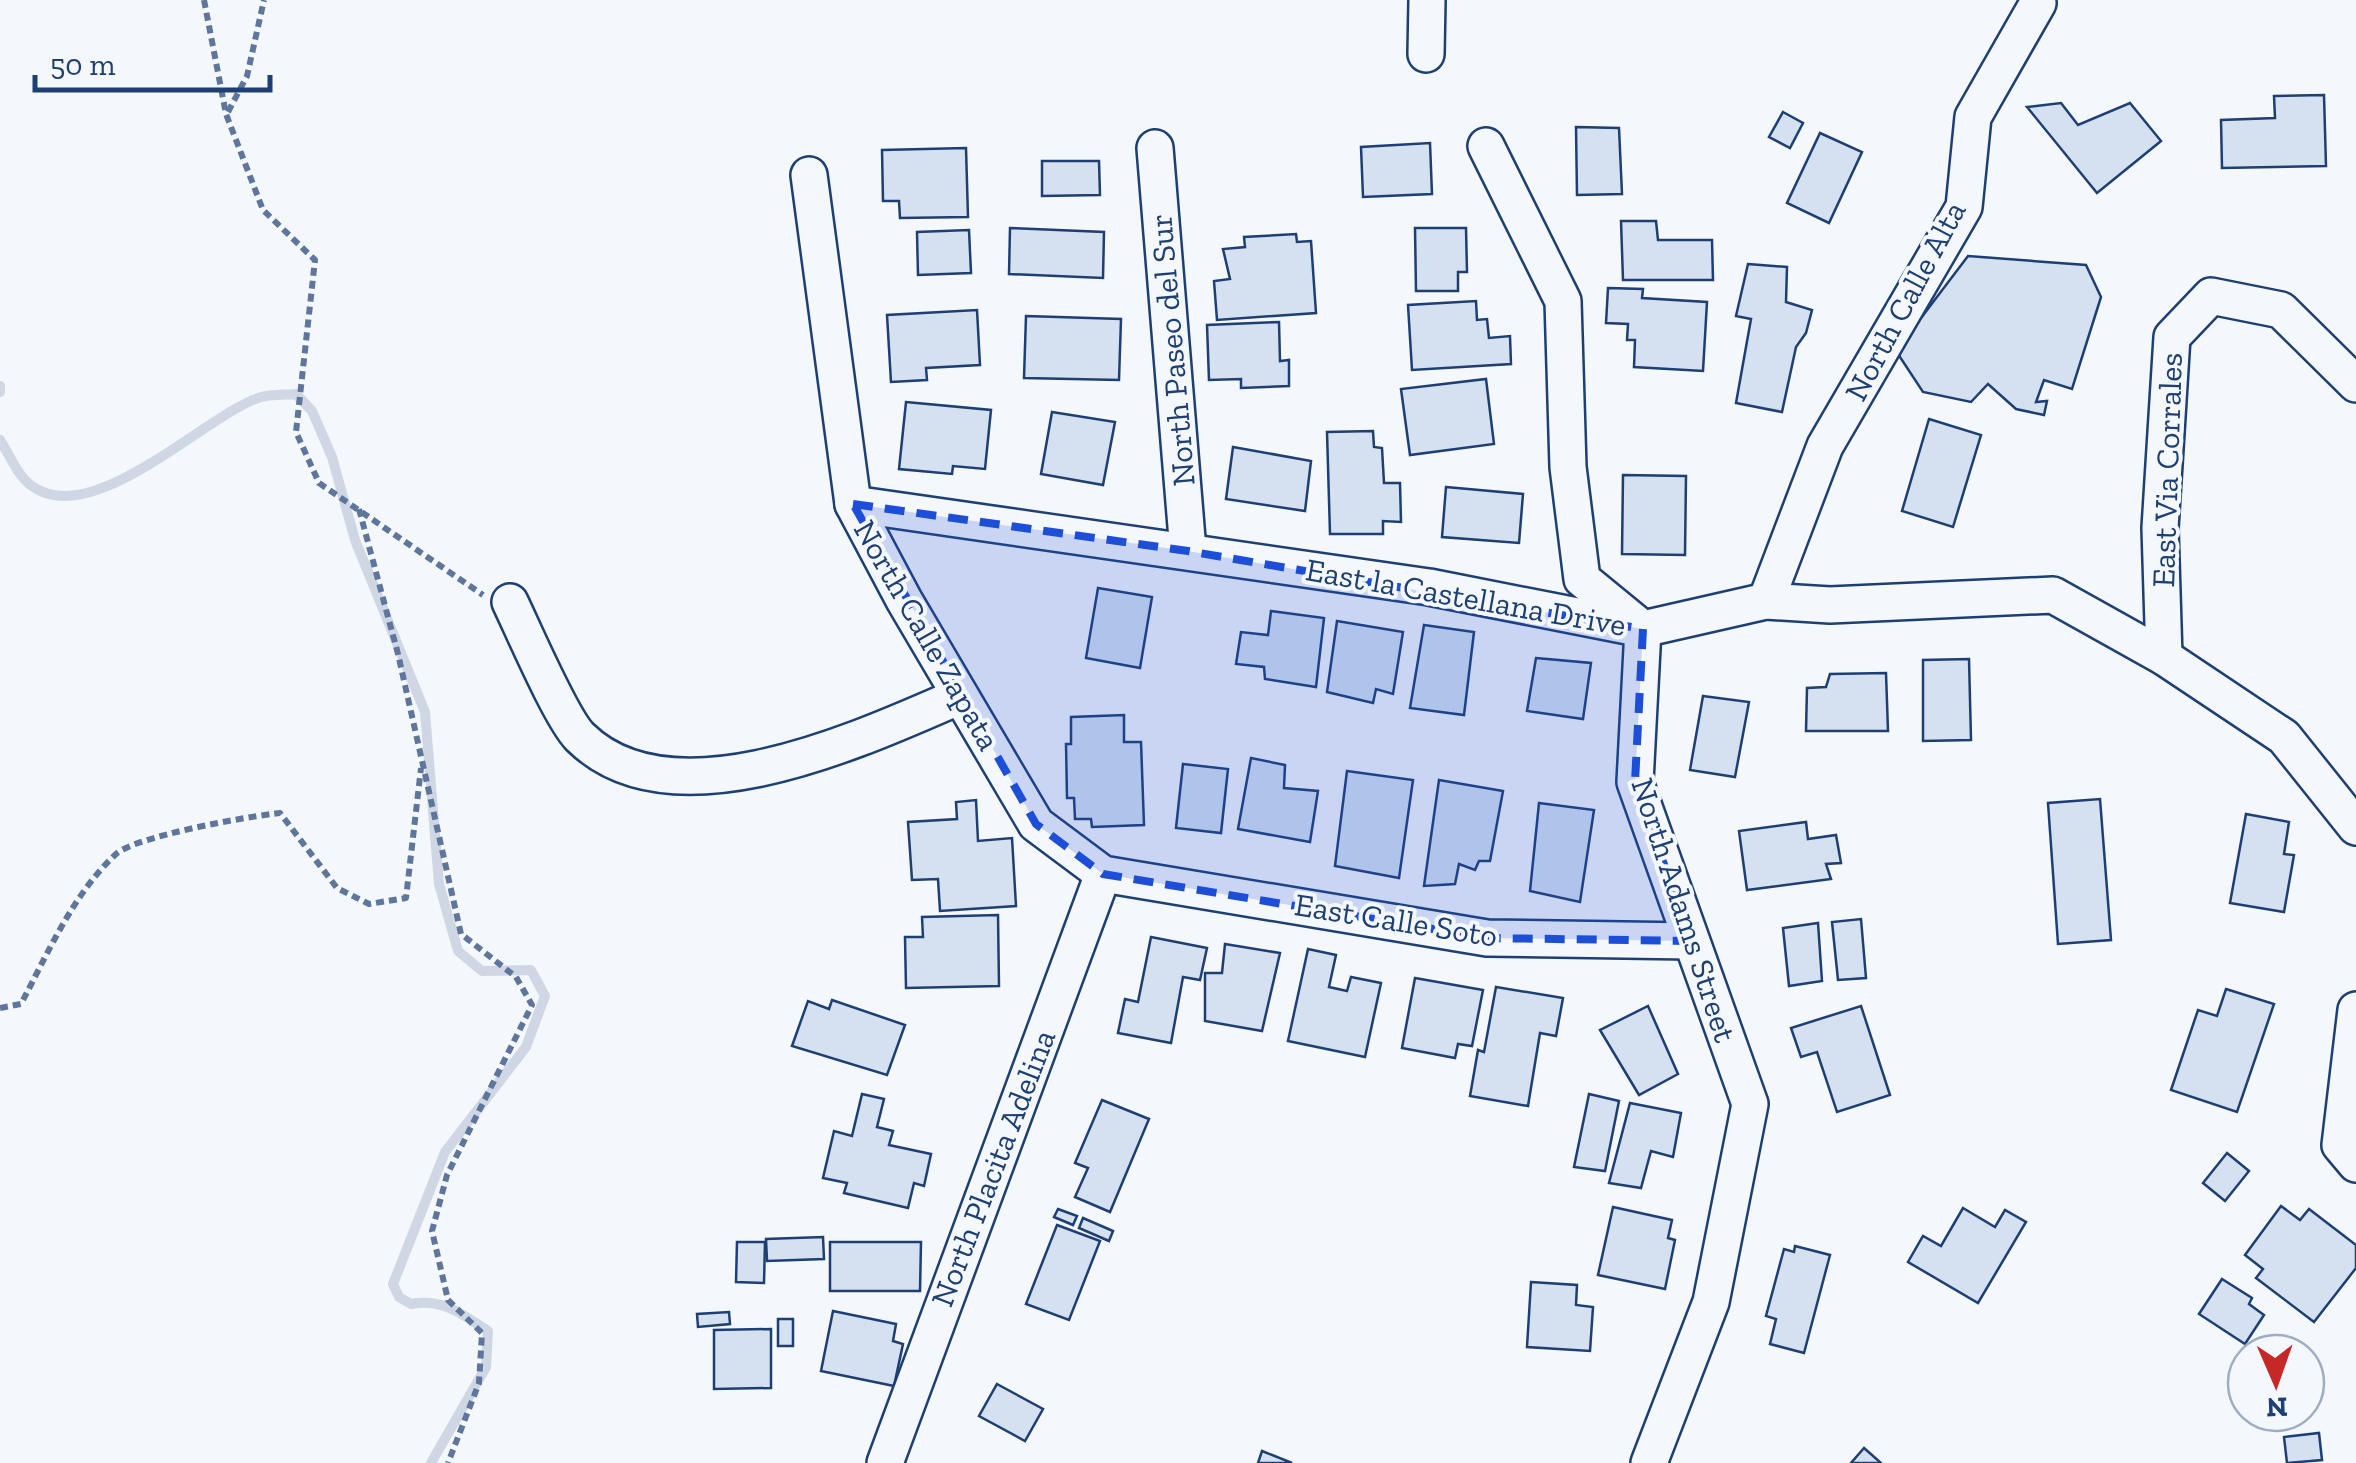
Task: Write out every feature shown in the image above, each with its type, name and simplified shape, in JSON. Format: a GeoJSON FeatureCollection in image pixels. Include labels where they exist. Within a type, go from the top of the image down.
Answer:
{"type":"FeatureCollection","features":[{"type":"Feature","properties":{"kind":"street"},"geometry":{"type":"LineString","coordinates":[[1426,54],[1428,0]]}},
{"type":"Feature","properties":{"kind":"street","name":"North Calle Alta"},"geometry":{"type":"LineString","coordinates":[[1766,601],[1825,446],[1964,207],[1973,117],[2038,3]]}},
{"type":"Feature","properties":{"kind":"street"},"geometry":{"type":"LineString","coordinates":[[1486,146],[1563,301],[1568,468],[1582,579],[1643,628]]}},
{"type":"Feature","properties":{"kind":"street","name":"North Paseo del Sur"},"geometry":{"type":"LineString","coordinates":[[1155,148],[1188,551]]}},
{"type":"Feature","properties":{"kind":"street","name":"North Calle Zapata"},"geometry":{"type":"LineString","coordinates":[[809,175],[852,504],[1036,824],[1103,874]]}},
{"type":"Feature","properties":{"kind":"street","name":"East Via Corrales"},"geometry":{"type":"LineString","coordinates":[[2164,657],[2160,528],[2172,337],[2211,296],[2281,310],[2356,384]]}},
{"type":"Feature","properties":{"kind":"street","name":"East la Castellana Drive"},"geometry":{"type":"LineString","coordinates":[[852,504],[1428,587],[1643,628],[1766,601],[1830,605],[2053,595],[2164,657],[2284,738],[2356,827]]}},
{"type":"Feature","properties":{"kind":"street"},"geometry":{"type":"LineString","coordinates":[[510,602],[579,736],[621,762],[670,776],[718,776],[839,749],[960,696]]}},
{"type":"Feature","properties":{"kind":"street","name":"North Adams Street"},"geometry":{"type":"LineString","coordinates":[[1643,628],[1635,782],[1750,1104],[1711,1302],[1649,1463]]}},
{"type":"Feature","properties":{"kind":"street","name":"East Calle Soto"},"geometry":{"type":"LineString","coordinates":[[1103,874],[1487,938],[1691,941]]}},
{"type":"Feature","properties":{"kind":"street","name":"North Placita Adelina"},"geometry":{"type":"LineString","coordinates":[[885,1463],[1103,874]]}},
{"type":"Feature","properties":{"kind":"street"},"geometry":{"type":"LineString","coordinates":[[2356,1010],[2340,1145],[2356,1164]]}},
{"type":"Feature","properties":{"kind":"path"},"geometry":{"type":"LineString","coordinates":[[204,0],[226,114],[263,210],[316,260],[296,432],[319,483],[486,597],[510,602]]}},
{"type":"Feature","properties":{"kind":"path"},"geometry":{"type":"LineString","coordinates":[[226,114],[248,76],[264,0]]}},
{"type":"Feature","properties":{"kind":"path"},"geometry":{"type":"LineString","coordinates":[[359,508],[461,934],[516,977],[532,1005],[447,1175],[432,1231],[448,1300],[482,1333],[479,1383],[448,1463]]}},
{"type":"Feature","properties":{"kind":"path"},"geometry":{"type":"LineString","coordinates":[[0,1008],[21,1004],[75,904],[119,851],[240,817],[280,813],[337,888],[369,904],[406,898],[422,762]]}},
{"type":"Feature","properties":{"kind":"highlighted area"},"geometry":{"type":"Polygon","coordinates":[[[853,504],[1188,551],[1643,629],[1635,782],[1691,941],[1487,938],[1103,874],[1036,824],[853,504]]]}},
{"type":"Feature","properties":{"kind":"building"},"geometry":{"type":"Polygon","coordinates":[[[2324,95],[2326,166],[2222,168],[2221,120],[2275,118],[2274,96],[2324,95]]]}},
{"type":"Feature","properties":{"kind":"building"},"geometry":{"type":"Polygon","coordinates":[[[2061,103],[2078,125],[2130,103],[2161,141],[2097,193],[2027,107],[2061,103]]]}},
{"type":"Feature","properties":{"kind":"building"},"geometry":{"type":"Polygon","coordinates":[[[1783,112],[1803,123],[1790,148],[1769,137],[1783,112]]]}},
{"type":"Feature","properties":{"kind":"building"},"geometry":{"type":"Polygon","coordinates":[[[1576,127],[1619,128],[1622,194],[1577,195],[1576,127]]]}},
{"type":"Feature","properties":{"kind":"building"},"geometry":{"type":"Polygon","coordinates":[[[1820,133],[1862,152],[1829,223],[1787,203],[1820,133]]]}},
{"type":"Feature","properties":{"kind":"building"},"geometry":{"type":"Polygon","coordinates":[[[1430,143],[1432,194],[1363,197],[1361,147],[1430,143]]]}},
{"type":"Feature","properties":{"kind":"building"},"geometry":{"type":"Polygon","coordinates":[[[966,148],[968,217],[900,218],[899,201],[883,201],[882,150],[966,148]]]}},
{"type":"Feature","properties":{"kind":"building"},"geometry":{"type":"Polygon","coordinates":[[[1042,161],[1099,161],[1100,195],[1042,196],[1042,161]]]}},
{"type":"Feature","properties":{"kind":"building"},"geometry":{"type":"Polygon","coordinates":[[[1621,221],[1656,221],[1658,240],[1712,240],[1713,280],[1623,280],[1621,221]]]}},
{"type":"Feature","properties":{"kind":"building"},"geometry":{"type":"Polygon","coordinates":[[[1010,228],[1104,232],[1103,278],[1009,274],[1010,228]]]}},
{"type":"Feature","properties":{"kind":"building"},"geometry":{"type":"Polygon","coordinates":[[[1415,228],[1466,228],[1467,272],[1458,272],[1458,291],[1416,291],[1415,228]]]}},
{"type":"Feature","properties":{"kind":"building"},"geometry":{"type":"Polygon","coordinates":[[[969,230],[971,273],[918,275],[917,232],[969,230]]]}},
{"type":"Feature","properties":{"kind":"building"},"geometry":{"type":"Polygon","coordinates":[[[1296,234],[1297,242],[1311,241],[1316,313],[1217,320],[1214,281],[1230,279],[1223,249],[1245,247],[1244,237],[1296,234]]]}},
{"type":"Feature","properties":{"kind":"building"},"geometry":{"type":"Polygon","coordinates":[[[1968,256],[2086,265],[2101,297],[2072,389],[2044,380],[2036,402],[2047,401],[2044,415],[2016,409],[1988,384],[1971,402],[1923,392],[1896,351],[1968,256]]]}},
{"type":"Feature","properties":{"kind":"building"},"geometry":{"type":"Polygon","coordinates":[[[1748,264],[1787,267],[1786,302],[1812,310],[1806,333],[1796,347],[1782,412],[1736,403],[1751,319],[1736,316],[1748,264]]]}},
{"type":"Feature","properties":{"kind":"building"},"geometry":{"type":"Polygon","coordinates":[[[1608,288],[1643,289],[1642,298],[1707,302],[1703,371],[1634,367],[1635,340],[1627,340],[1628,324],[1606,323],[1608,288]]]}},
{"type":"Feature","properties":{"kind":"building"},"geometry":{"type":"Polygon","coordinates":[[[1476,301],[1477,320],[1487,319],[1489,338],[1510,336],[1511,364],[1412,370],[1408,305],[1476,301]]]}},
{"type":"Feature","properties":{"kind":"building"},"geometry":{"type":"Polygon","coordinates":[[[977,310],[980,365],[926,368],[927,380],[891,382],[887,315],[977,310]]]}},
{"type":"Feature","properties":{"kind":"building"},"geometry":{"type":"Polygon","coordinates":[[[1026,316],[1121,319],[1119,380],[1024,378],[1026,316]]]}},
{"type":"Feature","properties":{"kind":"building"},"geometry":{"type":"Polygon","coordinates":[[[1279,322],[1280,361],[1289,360],[1289,386],[1241,388],[1241,379],[1209,380],[1207,325],[1279,322]]]}},
{"type":"Feature","properties":{"kind":"building"},"geometry":{"type":"Polygon","coordinates":[[[1486,379],[1494,444],[1410,455],[1401,389],[1486,379]]]}},
{"type":"Feature","properties":{"kind":"building"},"geometry":{"type":"Polygon","coordinates":[[[906,402],[991,410],[985,469],[953,466],[952,474],[899,469],[906,402]]]}},
{"type":"Feature","properties":{"kind":"building"},"geometry":{"type":"Polygon","coordinates":[[[1052,412],[1115,422],[1103,485],[1041,474],[1052,412]]]}},
{"type":"Feature","properties":{"kind":"building"},"geometry":{"type":"Polygon","coordinates":[[[1929,419],[1981,435],[1953,527],[1902,511],[1929,419]]]}},
{"type":"Feature","properties":{"kind":"building"},"geometry":{"type":"Polygon","coordinates":[[[1373,431],[1374,447],[1382,448],[1384,483],[1400,483],[1401,522],[1383,521],[1383,534],[1330,534],[1327,432],[1373,431]]]}},
{"type":"Feature","properties":{"kind":"building"},"geometry":{"type":"Polygon","coordinates":[[[1233,447],[1311,461],[1305,511],[1226,499],[1233,447]]]}},
{"type":"Feature","properties":{"kind":"building"},"geometry":{"type":"Polygon","coordinates":[[[1623,475],[1686,476],[1685,555],[1622,554],[1623,475]]]}},
{"type":"Feature","properties":{"kind":"building"},"geometry":{"type":"Polygon","coordinates":[[[1446,487],[1523,494],[1519,543],[1442,537],[1446,487]]]}},
{"type":"Feature","properties":{"kind":"building"},"geometry":{"type":"Polygon","coordinates":[[[1098,588],[1152,597],[1140,668],[1086,658],[1098,588]]]}},
{"type":"Feature","properties":{"kind":"building"},"geometry":{"type":"Polygon","coordinates":[[[1271,611],[1324,618],[1316,687],[1265,679],[1264,667],[1236,664],[1241,632],[1268,635],[1271,611]]]}},
{"type":"Feature","properties":{"kind":"building"},"geometry":{"type":"Polygon","coordinates":[[[1337,621],[1403,632],[1393,694],[1376,689],[1373,703],[1327,692],[1337,621]]]}},
{"type":"Feature","properties":{"kind":"building"},"geometry":{"type":"Polygon","coordinates":[[[1424,625],[1474,632],[1464,715],[1410,708],[1424,625]]]}},
{"type":"Feature","properties":{"kind":"building"},"geometry":{"type":"Polygon","coordinates":[[[1536,658],[1591,663],[1583,719],[1527,711],[1536,658]]]}},
{"type":"Feature","properties":{"kind":"building"},"geometry":{"type":"Polygon","coordinates":[[[1969,659],[1971,740],[1923,741],[1923,660],[1969,659]]]}},
{"type":"Feature","properties":{"kind":"building"},"geometry":{"type":"Polygon","coordinates":[[[1886,673],[1888,731],[1806,731],[1807,688],[1826,687],[1830,674],[1886,673]]]}},
{"type":"Feature","properties":{"kind":"building"},"geometry":{"type":"Polygon","coordinates":[[[1703,696],[1749,702],[1735,777],[1690,770],[1703,696]]]}},
{"type":"Feature","properties":{"kind":"building"},"geometry":{"type":"Polygon","coordinates":[[[1124,715],[1124,742],[1141,742],[1144,825],[1092,827],[1091,819],[1075,819],[1074,798],[1067,798],[1066,744],[1071,744],[1071,717],[1124,715]]]}},
{"type":"Feature","properties":{"kind":"building"},"geometry":{"type":"Polygon","coordinates":[[[1251,758],[1285,765],[1284,788],[1318,791],[1310,842],[1238,829],[1251,758]]]}},
{"type":"Feature","properties":{"kind":"building"},"geometry":{"type":"Polygon","coordinates":[[[1183,764],[1228,769],[1221,833],[1176,828],[1183,764]]]}},
{"type":"Feature","properties":{"kind":"building"},"geometry":{"type":"Polygon","coordinates":[[[1347,771],[1413,780],[1399,878],[1335,866],[1347,771]]]}},
{"type":"Feature","properties":{"kind":"building"},"geometry":{"type":"Polygon","coordinates":[[[1439,780],[1503,791],[1490,861],[1479,861],[1475,870],[1459,864],[1455,884],[1424,886],[1439,780]]]}},
{"type":"Feature","properties":{"kind":"building"},"geometry":{"type":"Polygon","coordinates":[[[2100,799],[2111,940],[2058,944],[2048,803],[2100,799]]]}},
{"type":"Feature","properties":{"kind":"building"},"geometry":{"type":"Polygon","coordinates":[[[976,800],[978,841],[1012,838],[1016,906],[940,911],[938,879],[912,880],[908,822],[957,819],[956,802],[976,800]]]}},
{"type":"Feature","properties":{"kind":"building"},"geometry":{"type":"Polygon","coordinates":[[[1539,803],[1594,810],[1580,902],[1530,891],[1539,803]]]}},
{"type":"Feature","properties":{"kind":"building"},"geometry":{"type":"Polygon","coordinates":[[[2246,814],[2289,822],[2284,854],[2294,855],[2284,912],[2230,903],[2246,814]]]}},
{"type":"Feature","properties":{"kind":"building"},"geometry":{"type":"Polygon","coordinates":[[[1806,822],[1808,839],[1836,835],[1841,863],[1826,864],[1831,879],[1747,890],[1739,831],[1806,822]]]}},
{"type":"Feature","properties":{"kind":"building"},"geometry":{"type":"Polygon","coordinates":[[[998,915],[999,986],[906,988],[905,937],[923,937],[922,917],[998,915]]]}},
{"type":"Feature","properties":{"kind":"building"},"geometry":{"type":"Polygon","coordinates":[[[1861,919],[1866,978],[1838,980],[1832,922],[1861,919]]]}},
{"type":"Feature","properties":{"kind":"building"},"geometry":{"type":"Polygon","coordinates":[[[1818,923],[1822,981],[1789,986],[1783,928],[1818,923]]]}},
{"type":"Feature","properties":{"kind":"building"},"geometry":{"type":"Polygon","coordinates":[[[1151,937],[1207,948],[1200,980],[1183,977],[1171,1043],[1118,1033],[1125,999],[1138,1002],[1151,937]]]}},
{"type":"Feature","properties":{"kind":"building"},"geometry":{"type":"Polygon","coordinates":[[[1225,944],[1280,953],[1262,1031],[1205,1021],[1205,973],[1222,973],[1225,944]]]}},
{"type":"Feature","properties":{"kind":"building"},"geometry":{"type":"Polygon","coordinates":[[[1308,949],[1336,955],[1329,987],[1347,991],[1351,977],[1381,983],[1365,1057],[1288,1041],[1308,949]]]}},
{"type":"Feature","properties":{"kind":"building"},"geometry":{"type":"Polygon","coordinates":[[[1415,978],[1483,990],[1472,1046],[1458,1044],[1455,1058],[1402,1048],[1415,978]]]}},
{"type":"Feature","properties":{"kind":"building"},"geometry":{"type":"Polygon","coordinates":[[[1496,987],[1563,998],[1556,1036],[1540,1033],[1528,1106],[1470,1096],[1478,1050],[1484,1052],[1496,987]]]}},
{"type":"Feature","properties":{"kind":"building"},"geometry":{"type":"Polygon","coordinates":[[[2226,989],[2274,1004],[2237,1112],[2171,1090],[2198,1010],[2217,1016],[2226,989]]]}},
{"type":"Feature","properties":{"kind":"building"},"geometry":{"type":"Polygon","coordinates":[[[832,1000],[905,1025],[887,1075],[792,1046],[808,1001],[829,1009],[832,1000]]]}},
{"type":"Feature","properties":{"kind":"building"},"geometry":{"type":"Polygon","coordinates":[[[1648,1006],[1678,1074],[1639,1095],[1600,1030],[1648,1006]]]}},
{"type":"Feature","properties":{"kind":"building"},"geometry":{"type":"Polygon","coordinates":[[[1861,1006],[1890,1095],[1837,1112],[1817,1052],[1801,1057],[1791,1028],[1861,1006]]]}},
{"type":"Feature","properties":{"kind":"building"},"geometry":{"type":"Polygon","coordinates":[[[862,1094],[884,1099],[877,1127],[893,1131],[889,1145],[931,1154],[924,1186],[914,1183],[908,1208],[844,1193],[847,1183],[823,1178],[834,1131],[852,1136],[862,1094]]]}},
{"type":"Feature","properties":{"kind":"building"},"geometry":{"type":"Polygon","coordinates":[[[1589,1094],[1619,1101],[1605,1171],[1574,1167],[1589,1094]]]}},
{"type":"Feature","properties":{"kind":"building"},"geometry":{"type":"Polygon","coordinates":[[[1102,1100],[1149,1119],[1110,1212],[1075,1197],[1088,1168],[1075,1163],[1102,1100]]]}},
{"type":"Feature","properties":{"kind":"building"},"geometry":{"type":"Polygon","coordinates":[[[1630,1103],[1681,1113],[1673,1157],[1651,1151],[1641,1188],[1609,1183],[1630,1103]]]}},
{"type":"Feature","properties":{"kind":"building"},"geometry":{"type":"Polygon","coordinates":[[[2227,1153],[2249,1171],[2225,1201],[2203,1183],[2227,1153]]]}},
{"type":"Feature","properties":{"kind":"building"},"geometry":{"type":"Polygon","coordinates":[[[2281,1206],[2300,1220],[2309,1209],[2356,1245],[2356,1268],[2314,1322],[2256,1278],[2263,1269],[2245,1255],[2281,1206]]]}},
{"type":"Feature","properties":{"kind":"building"},"geometry":{"type":"Polygon","coordinates":[[[1613,1207],[1672,1220],[1668,1238],[1675,1240],[1665,1289],[1598,1275],[1613,1207]]]}},
{"type":"Feature","properties":{"kind":"building"},"geometry":{"type":"Polygon","coordinates":[[[1963,1208],[1995,1227],[2005,1210],[2026,1222],[1978,1303],[1908,1262],[1923,1236],[1941,1246],[1963,1208]]]}},
{"type":"Feature","properties":{"kind":"building"},"geometry":{"type":"Polygon","coordinates":[[[1058,1209],[1077,1216],[1073,1225],[1054,1217],[1058,1209]]]}},
{"type":"Feature","properties":{"kind":"building"},"geometry":{"type":"Polygon","coordinates":[[[1083,1218],[1113,1231],[1109,1241],[1079,1228],[1083,1218]]]}},
{"type":"Feature","properties":{"kind":"building"},"geometry":{"type":"Polygon","coordinates":[[[1057,1225],[1100,1241],[1069,1320],[1026,1304],[1057,1225]]]}},
{"type":"Feature","properties":{"kind":"building"},"geometry":{"type":"Polygon","coordinates":[[[823,1237],[824,1259],[767,1261],[766,1239],[823,1237]]]}},
{"type":"Feature","properties":{"kind":"building"},"geometry":{"type":"Polygon","coordinates":[[[737,1242],[765,1242],[764,1283],[736,1282],[737,1242]]]}},
{"type":"Feature","properties":{"kind":"building"},"geometry":{"type":"Polygon","coordinates":[[[830,1242],[921,1242],[920,1291],[830,1291],[830,1242]]]}},
{"type":"Feature","properties":{"kind":"building"},"geometry":{"type":"Polygon","coordinates":[[[1795,1246],[1830,1255],[1804,1353],[1770,1344],[1776,1319],[1766,1316],[1784,1249],[1794,1252],[1795,1246]]]}},
{"type":"Feature","properties":{"kind":"building"},"geometry":{"type":"Polygon","coordinates":[[[2222,1279],[2252,1298],[2249,1304],[2264,1315],[2252,1333],[2228,1333],[2199,1314],[2222,1279]]]}},
{"type":"Feature","properties":{"kind":"building"},"geometry":{"type":"Polygon","coordinates":[[[1531,1282],[1577,1285],[1576,1305],[1593,1307],[1590,1351],[1527,1347],[1531,1282]]]}},
{"type":"Feature","properties":{"kind":"building"},"geometry":{"type":"Polygon","coordinates":[[[833,1311],[896,1324],[893,1341],[903,1344],[894,1386],[821,1371],[833,1311]]]}},
{"type":"Feature","properties":{"kind":"building"},"geometry":{"type":"Polygon","coordinates":[[[729,1312],[730,1324],[698,1327],[697,1314],[729,1312]]]}},
{"type":"Feature","properties":{"kind":"building"},"geometry":{"type":"Polygon","coordinates":[[[778,1319],[793,1319],[793,1346],[778,1346],[778,1319]]]}},
{"type":"Feature","properties":{"kind":"building"},"geometry":{"type":"Polygon","coordinates":[[[771,1329],[771,1388],[714,1389],[714,1330],[771,1329]]]}},
{"type":"Feature","properties":{"kind":"building"},"geometry":{"type":"Polygon","coordinates":[[[997,1384],[1043,1409],[1025,1441],[979,1416],[997,1384]]]}},
{"type":"Feature","properties":{"kind":"building"},"geometry":{"type":"Polygon","coordinates":[[[2319,1433],[2322,1460],[2287,1463],[2284,1437],[2319,1433]]]}},
{"type":"Feature","properties":{"kind":"building"},"geometry":{"type":"Polygon","coordinates":[[[1864,1448],[1881,1463],[1851,1463],[1864,1448]]]}},
{"type":"Feature","properties":{"kind":"building"},"geometry":{"type":"Polygon","coordinates":[[[1262,1451],[1292,1463],[1258,1463],[1262,1451]]]}},
{"type":"Feature","properties":{"kind":"waterway"},"geometry":{"type":"LineString","coordinates":[[0,386],[0,392]]}},
{"type":"Feature","properties":{"kind":"waterway"},"geometry":{"type":"LineString","coordinates":[[0,440],[25,480],[49,494],[78,495],[142,469],[258,398],[296,394],[312,411],[332,457],[355,540],[425,712],[439,884],[458,951],[482,971],[531,970],[545,996],[526,1047],[445,1152],[393,1284],[399,1297],[411,1304],[442,1305],[488,1331],[486,1367],[431,1463]]}}]}
